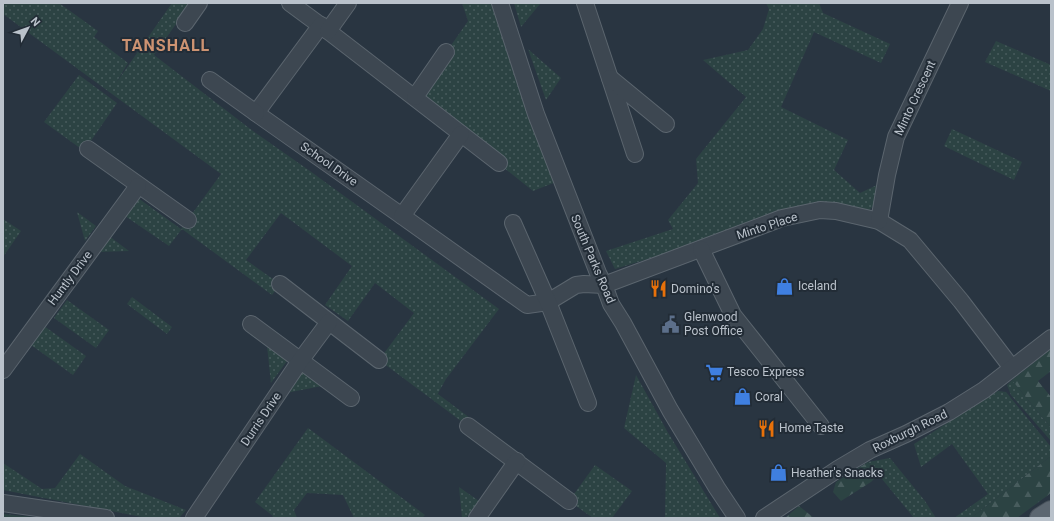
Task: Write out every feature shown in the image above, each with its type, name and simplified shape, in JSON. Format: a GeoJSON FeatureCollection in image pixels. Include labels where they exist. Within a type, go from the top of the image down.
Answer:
{"type":"FeatureCollection","features":[{"type":"Feature","properties":{"kind":"main road"},"geometry":{"type":"LineString","coordinates":[[1040,518],[1051,510]]}},
{"type":"Feature","properties":{"kind":"street"},"geometry":{"type":"LineString","coordinates":[[185,23],[199,3]]}},
{"type":"Feature","properties":{"kind":"street"},"geometry":{"type":"LineString","coordinates":[[290,3],[325,28],[500,163]]}},
{"type":"Feature","properties":{"kind":"street"},"geometry":{"type":"LineString","coordinates":[[256,113],[325,28],[348,3]]}},
{"type":"Feature","properties":{"kind":"street","name":"South Parks Road"},"geometry":{"type":"LineString","coordinates":[[500,3],[536,114],[611,304],[670,410],[737,518]]}},
{"type":"Feature","properties":{"kind":"street"},"geometry":{"type":"LineString","coordinates":[[585,3],[635,154]]}},
{"type":"Feature","properties":{"kind":"street","name":"Minto Crescent"},"geometry":{"type":"LineString","coordinates":[[879,221],[887,175],[896,137],[960,3]]}},
{"type":"Feature","properties":{"kind":"street"},"geometry":{"type":"LineString","coordinates":[[415,97],[446,52]]}},
{"type":"Feature","properties":{"kind":"street"},"geometry":{"type":"LineString","coordinates":[[610,78],[666,124]]}},
{"type":"Feature","properties":{"kind":"street","name":"School Drive"},"geometry":{"type":"LineString","coordinates":[[210,80],[527,305],[548,302],[576,285],[604,285]]}},
{"type":"Feature","properties":{"kind":"street"},"geometry":{"type":"LineString","coordinates":[[402,216],[461,134]]}},
{"type":"Feature","properties":{"kind":"street"},"geometry":{"type":"LineString","coordinates":[[88,149],[138,186],[188,220]]}},
{"type":"Feature","properties":{"kind":"street","name":"Huntly Drive"},"geometry":{"type":"LineString","coordinates":[[3,370],[138,186]]}},
{"type":"Feature","properties":{"kind":"street","name":"Minto Place"},"geometry":{"type":"LineString","coordinates":[[604,285],[782,218],[820,210],[836,211],[879,221],[910,240],[961,301],[1012,368]]}},
{"type":"Feature","properties":{"kind":"street"},"geometry":{"type":"LineString","coordinates":[[513,223],[548,302],[588,402]]}},
{"type":"Feature","properties":{"kind":"street"},"geometry":{"type":"LineString","coordinates":[[701,249],[733,315],[821,426]]}},
{"type":"Feature","properties":{"kind":"street"},"geometry":{"type":"LineString","coordinates":[[280,284],[379,360]]}},
{"type":"Feature","properties":{"kind":"street","name":"Durris Drive"},"geometry":{"type":"LineString","coordinates":[[194,518],[300,361],[330,322]]}},
{"type":"Feature","properties":{"kind":"street"},"geometry":{"type":"LineString","coordinates":[[251,324],[351,398]]}},
{"type":"Feature","properties":{"kind":"street","name":"Roxburgh Road"},"geometry":{"type":"LineString","coordinates":[[764,518],[838,469],[870,450],[949,412],[984,390],[1051,338]]}},
{"type":"Feature","properties":{"kind":"street"},"geometry":{"type":"LineString","coordinates":[[468,426],[569,501]]}},
{"type":"Feature","properties":{"kind":"street"},"geometry":{"type":"LineString","coordinates":[[477,518],[517,461]]}},
{"type":"Feature","properties":{"kind":"street"},"geometry":{"type":"LineString","coordinates":[[3,503],[106,518]]}},
{"type":"Feature","properties":{"kind":"green space"},"geometry":{"type":"Polygon","coordinates":[[[3,3],[59,3],[98,31],[94,37],[128,63],[116,83],[172,3],[191,3],[154,55],[253,131],[499,309],[446,379],[436,397],[438,394],[470,418],[465,424],[379,360],[414,313],[375,283],[348,321],[325,305],[352,266],[281,213],[246,260],[280,284],[272,295],[182,229],[169,246],[125,216],[138,198],[181,229],[221,174],[3,14],[3,3]]]}},
{"type":"Feature","properties":{"kind":"green space"},"geometry":{"type":"Polygon","coordinates":[[[462,3],[494,3],[556,182],[533,191],[415,97],[468,21],[462,3]]]}},
{"type":"Feature","properties":{"kind":"green space"},"geometry":{"type":"Polygon","coordinates":[[[514,3],[539,3],[540,4],[521,27],[514,3]]]}},
{"type":"Feature","properties":{"kind":"green space"},"geometry":{"type":"Polygon","coordinates":[[[766,3],[819,3],[823,13],[890,44],[881,63],[814,32],[781,107],[848,140],[834,170],[860,193],[879,184],[881,199],[868,211],[842,208],[684,248],[615,269],[606,251],[673,229],[668,220],[698,183],[696,159],[746,97],[703,60],[748,50],[763,29],[769,9],[766,3]]]}},
{"type":"Feature","properties":{"kind":"green space"},"geometry":{"type":"Polygon","coordinates":[[[996,41],[1051,65],[1051,91],[985,62],[996,41]]]}},
{"type":"Feature","properties":{"kind":"green space"},"geometry":{"type":"Polygon","coordinates":[[[528,49],[561,78],[546,100],[528,49]]]}},
{"type":"Feature","properties":{"kind":"green space"},"geometry":{"type":"Polygon","coordinates":[[[79,75],[117,103],[84,151],[44,122],[79,75]]]}},
{"type":"Feature","properties":{"kind":"green space"},"geometry":{"type":"Polygon","coordinates":[[[952,129],[1022,162],[1014,180],[944,146],[952,129]]]}},
{"type":"Feature","properties":{"kind":"green space"},"geometry":{"type":"Polygon","coordinates":[[[77,212],[96,226],[85,241],[77,212]]]}},
{"type":"Feature","properties":{"kind":"green space"},"geometry":{"type":"Polygon","coordinates":[[[3,219],[21,231],[3,257],[3,219]]]}},
{"type":"Feature","properties":{"kind":"green space"},"geometry":{"type":"Polygon","coordinates":[[[109,236],[129,251],[98,252],[109,236]]]}},
{"type":"Feature","properties":{"kind":"green space"},"geometry":{"type":"Polygon","coordinates":[[[132,297],[172,327],[167,334],[127,304],[132,297]]]}},
{"type":"Feature","properties":{"kind":"green space"},"geometry":{"type":"Polygon","coordinates":[[[67,300],[109,330],[96,348],[54,318],[67,300]]]}},
{"type":"Feature","properties":{"kind":"green space"},"geometry":{"type":"Polygon","coordinates":[[[44,326],[86,356],[73,375],[31,345],[44,326]]]}},
{"type":"Feature","properties":{"kind":"green space"},"geometry":{"type":"Polygon","coordinates":[[[267,346],[287,361],[271,383],[267,346]]]}},
{"type":"Feature","properties":{"kind":"green space"},"geometry":{"type":"Polygon","coordinates":[[[1051,349],[1051,371],[1038,381],[1051,397],[1051,428],[1012,380],[1051,349]]]}},
{"type":"Feature","properties":{"kind":"green space"},"geometry":{"type":"Polygon","coordinates":[[[302,371],[322,386],[286,393],[302,371]]]}},
{"type":"Feature","properties":{"kind":"green space"},"geometry":{"type":"Polygon","coordinates":[[[636,375],[667,431],[720,518],[665,518],[666,463],[624,428],[636,375]]]}},
{"type":"Feature","properties":{"kind":"green space"},"geometry":{"type":"Polygon","coordinates":[[[1012,380],[1051,428],[1051,441],[1011,395],[1007,385],[1012,380]]]}},
{"type":"Feature","properties":{"kind":"green space"},"geometry":{"type":"Polygon","coordinates":[[[998,391],[1006,392],[1051,447],[1051,456],[971,518],[954,518],[988,494],[952,444],[921,467],[914,444],[998,391]]]}},
{"type":"Feature","properties":{"kind":"green space"},"geometry":{"type":"Polygon","coordinates":[[[308,428],[425,515],[422,518],[354,518],[343,495],[307,493],[294,510],[297,518],[272,518],[273,516],[255,502],[308,428]]]}},
{"type":"Feature","properties":{"kind":"green space"},"geometry":{"type":"Polygon","coordinates":[[[80,454],[125,486],[186,510],[180,517],[147,518],[3,490],[3,463],[42,489],[55,488],[80,454]]]}},
{"type":"Feature","properties":{"kind":"green space"},"geometry":{"type":"Polygon","coordinates":[[[1051,456],[1051,493],[1017,518],[971,518],[1051,456]]]}},
{"type":"Feature","properties":{"kind":"green space"},"geometry":{"type":"Polygon","coordinates":[[[890,458],[925,501],[936,518],[914,518],[868,462],[890,458]]]}},
{"type":"Feature","properties":{"kind":"green space"},"geometry":{"type":"Polygon","coordinates":[[[868,462],[878,475],[871,482],[841,501],[833,492],[836,482],[868,462]]]}},
{"type":"Feature","properties":{"kind":"green space"},"geometry":{"type":"Polygon","coordinates":[[[595,465],[632,491],[612,518],[593,518],[569,501],[595,465]]]}},
{"type":"Feature","properties":{"kind":"green space"},"geometry":{"type":"Polygon","coordinates":[[[459,487],[479,501],[466,518],[462,518],[459,487]]]}},
{"type":"Feature","properties":{"kind":"green space"},"geometry":{"type":"Polygon","coordinates":[[[799,506],[814,518],[785,518],[799,506]]]}},
{"type":"Feature","properties":{"kind":"green space"},"geometry":{"type":"Polygon","coordinates":[[[3,514],[43,518],[3,518],[3,514]]]}},
{"type":"Feature","properties":{"kind":"place","name":"Iceland"},"geometry":{"type":"Point","coordinates":[785,286]}},
{"type":"Feature","properties":{"kind":"place","name":"Domino's"},"geometry":{"type":"Point","coordinates":[658,289]}},
{"type":"Feature","properties":{"kind":"place","name":"Glenwood Post Office"},"geometry":{"type":"Point","coordinates":[671,324]}},
{"type":"Feature","properties":{"kind":"place","name":"Tesco Express"},"geometry":{"type":"Point","coordinates":[714,372]}},
{"type":"Feature","properties":{"kind":"place","name":"Coral"},"geometry":{"type":"Point","coordinates":[742,397]}},
{"type":"Feature","properties":{"kind":"place","name":"Home Taste"},"geometry":{"type":"Point","coordinates":[766,428]}},
{"type":"Feature","properties":{"kind":"place","name":"Heather's Snacks"},"geometry":{"type":"Point","coordinates":[778,473]}},
{"type":"Feature","properties":{"kind":"district","name":"TANSHALL"},"geometry":{"type":"Point","coordinates":[166,45]}}]}
